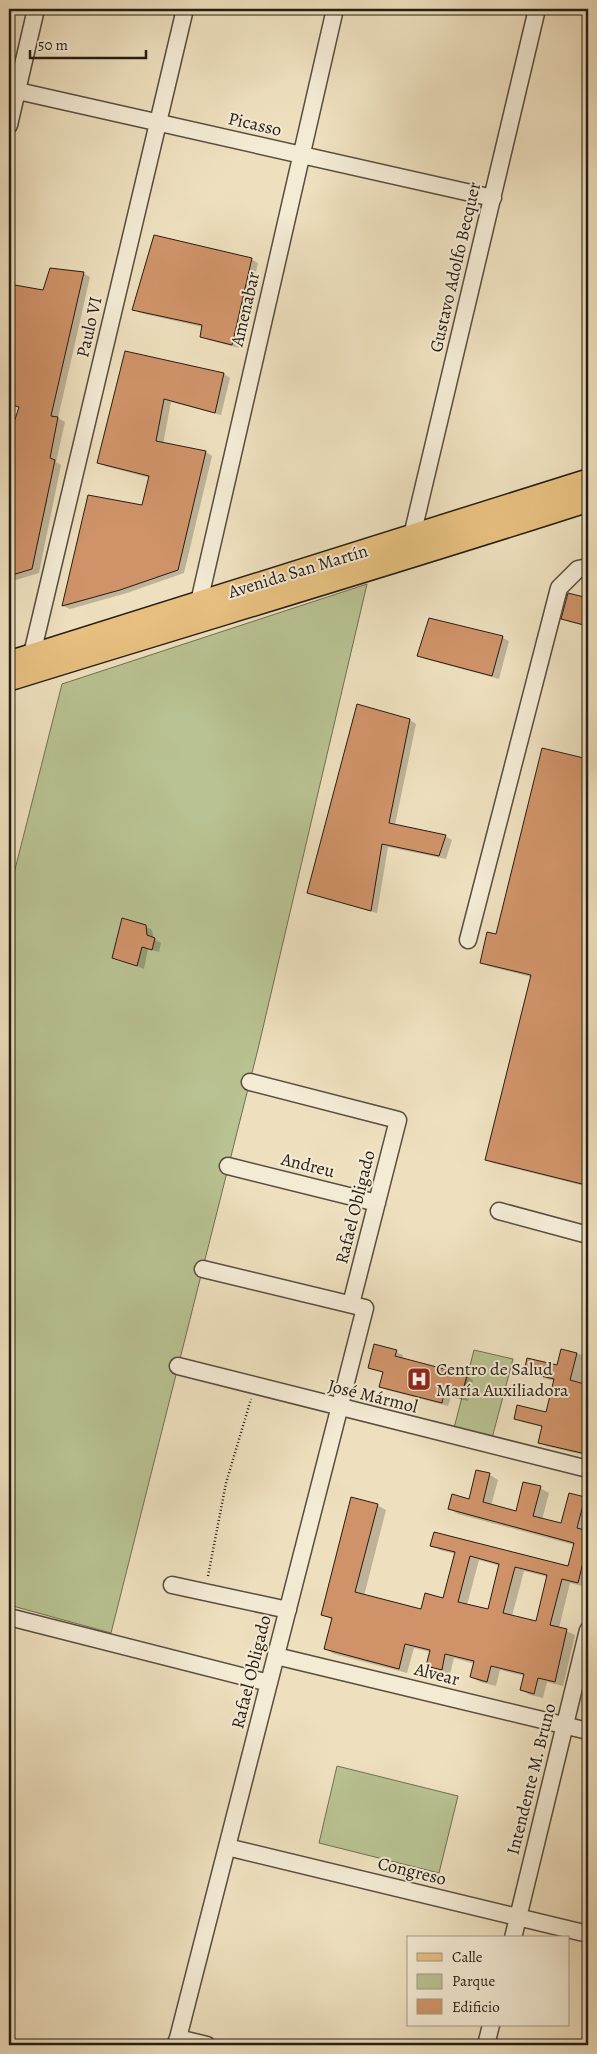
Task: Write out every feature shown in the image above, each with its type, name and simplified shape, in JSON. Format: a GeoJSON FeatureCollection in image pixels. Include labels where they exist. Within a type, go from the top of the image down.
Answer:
{"type":"FeatureCollection","features":[{"type":"Feature","properties":{"kind":"main road","name":"Avenida San Martín"},"geometry":{"type":"LineString","coordinates":[[410,547],[588,480]]}},
{"type":"Feature","properties":{"kind":"main road","name":"Avenida San Martín"},"geometry":{"type":"LineString","coordinates":[[9,662],[32,654],[200,611],[410,547],[588,501]]}},
{"type":"Feature","properties":{"kind":"main road","name":"Avenida San Martín"},"geometry":{"type":"LineString","coordinates":[[9,680],[200,611]]}},
{"type":"Feature","properties":{"kind":"street"},"geometry":{"type":"LineString","coordinates":[[9,126],[13,90],[36,9]]}},
{"type":"Feature","properties":{"kind":"street","name":"Paulo VI"},"geometry":{"type":"LineString","coordinates":[[32,654],[185,9]]}},
{"type":"Feature","properties":{"kind":"street","name":"Amenabar"},"geometry":{"type":"LineString","coordinates":[[200,611],[300,155],[335,9]]}},
{"type":"Feature","properties":{"kind":"street","name":"Gustavo Adolfo Becquer"},"geometry":{"type":"LineString","coordinates":[[410,547],[537,9]]}},
{"type":"Feature","properties":{"kind":"street","name":"Picasso"},"geometry":{"type":"LineString","coordinates":[[13,90],[493,198]]}},
{"type":"Feature","properties":{"kind":"street"},"geometry":{"type":"LineString","coordinates":[[468,940],[560,588],[578,569],[588,567]]}},
{"type":"Feature","properties":{"kind":"street","name":"Rafael Obligado"},"geometry":{"type":"LineString","coordinates":[[177,2042],[339,1408],[377,1203],[398,1120],[250,1082]]}},
{"type":"Feature","properties":{"kind":"street","name":"Andreu"},"geometry":{"type":"LineString","coordinates":[[228,1166],[377,1203]]}},
{"type":"Feature","properties":{"kind":"street"},"geometry":{"type":"LineString","coordinates":[[499,1211],[588,1235]]}},
{"type":"Feature","properties":{"kind":"street"},"geometry":{"type":"LineString","coordinates":[[203,1269],[358,1306]]}},
{"type":"Feature","properties":{"kind":"street","name":"José Mármol"},"geometry":{"type":"LineString","coordinates":[[178,1366],[339,1408],[588,1469]]}},
{"type":"Feature","properties":{"kind":"street"},"geometry":{"type":"LineString","coordinates":[[172,1585],[288,1610]]}},
{"type":"Feature","properties":{"kind":"street"},"geometry":{"type":"LineString","coordinates":[[9,1617],[269,1683]]}},
{"type":"Feature","properties":{"kind":"street","name":"Intendente M. Bruno"},"geometry":{"type":"LineString","coordinates":[[513,1936],[588,1630]]}},
{"type":"Feature","properties":{"kind":"street","name":"Alvear"},"geometry":{"type":"LineString","coordinates":[[276,1656],[588,1732]]}},
{"type":"Feature","properties":{"kind":"street","name":"Congreso"},"geometry":{"type":"LineString","coordinates":[[227,1847],[588,1934]]}},
{"type":"Feature","properties":{"kind":"street"},"geometry":{"type":"LineString","coordinates":[[486,2045],[491,2026]]}},
{"type":"Feature","properties":{"kind":"street"},"geometry":{"type":"LineString","coordinates":[[177,2042],[207,2045]]}},
{"type":"Feature","properties":{"kind":"path"},"geometry":{"type":"LineString","coordinates":[[205,1592],[226,1483],[255,1386]]}},
{"type":"Feature","properties":{"kind":"green space"},"geometry":{"type":"Polygon","coordinates":[[[367,584],[258,1049],[111,1633],[9,1605],[9,893],[62,684],[367,584]]]}},
{"type":"Feature","properties":{"kind":"green space"},"geometry":{"type":"Polygon","coordinates":[[[474,1350],[513,1359],[491,1442],[453,1432],[474,1350]]]}},
{"type":"Feature","properties":{"kind":"green space"},"geometry":{"type":"Polygon","coordinates":[[[337,1766],[458,1796],[439,1873],[319,1843],[337,1766]]]}},
{"type":"Feature","properties":{"kind":"building"},"geometry":{"type":"Polygon","coordinates":[[[154,235],[252,258],[232,345],[200,337],[202,325],[132,310],[154,235]]]}},
{"type":"Feature","properties":{"kind":"building"},"geometry":{"type":"Polygon","coordinates":[[[50,268],[84,272],[51,416],[58,417],[50,458],[55,460],[32,569],[9,576],[9,438],[19,407],[9,404],[9,284],[43,290],[50,268]]]}},
{"type":"Feature","properties":{"kind":"building"},"geometry":{"type":"Polygon","coordinates":[[[125,351],[224,373],[215,413],[164,399],[156,441],[206,451],[178,570],[120,590],[62,606],[88,495],[142,505],[149,476],[97,463],[125,351]]]}},
{"type":"Feature","properties":{"kind":"building"},"geometry":{"type":"Polygon","coordinates":[[[568,593],[588,598],[588,626],[561,619],[568,593]]]}},
{"type":"Feature","properties":{"kind":"building"},"geometry":{"type":"Polygon","coordinates":[[[429,618],[503,636],[492,676],[417,656],[429,618]]]}},
{"type":"Feature","properties":{"kind":"building"},"geometry":{"type":"Polygon","coordinates":[[[357,704],[410,719],[389,823],[446,835],[439,856],[382,844],[371,911],[307,893],[357,704]]]}},
{"type":"Feature","properties":{"kind":"building"},"geometry":{"type":"Polygon","coordinates":[[[542,748],[588,759],[588,1161],[582,1184],[485,1160],[531,975],[480,963],[487,932],[496,934],[542,748]]]}},
{"type":"Feature","properties":{"kind":"building"},"geometry":{"type":"Polygon","coordinates":[[[122,918],[146,925],[147,935],[155,938],[152,950],[142,947],[137,966],[112,958],[122,918]]]}},
{"type":"Feature","properties":{"kind":"building"},"geometry":{"type":"Polygon","coordinates":[[[374,1344],[397,1350],[395,1356],[467,1375],[461,1398],[444,1394],[442,1403],[379,1387],[383,1372],[368,1368],[374,1344]]]}},
{"type":"Feature","properties":{"kind":"building"},"geometry":{"type":"Polygon","coordinates":[[[561,1349],[577,1353],[570,1380],[588,1385],[588,1445],[586,1454],[538,1443],[542,1426],[514,1419],[517,1405],[546,1412],[554,1379],[524,1372],[527,1358],[557,1365],[561,1349]]]}},
{"type":"Feature","properties":{"kind":"building"},"geometry":{"type":"Polygon","coordinates":[[[476,1470],[490,1473],[483,1502],[516,1511],[523,1482],[541,1486],[533,1516],[561,1523],[569,1493],[585,1497],[577,1528],[588,1531],[588,1547],[578,1583],[562,1579],[550,1625],[567,1629],[555,1682],[538,1678],[534,1694],[520,1690],[524,1674],[491,1666],[487,1682],[470,1677],[474,1661],[445,1654],[442,1670],[426,1666],[430,1650],[405,1644],[399,1669],[324,1649],[332,1618],[321,1615],[351,1497],[378,1504],[355,1592],[421,1609],[425,1593],[443,1598],[455,1552],[430,1546],[434,1532],[568,1566],[574,1543],[448,1509],[452,1494],[469,1499],[476,1470]],[[470,1556],[458,1602],[488,1609],[499,1564],[470,1556]],[[515,1567],[503,1613],[536,1621],[547,1575],[515,1567]]]}},
{"type":"Feature","properties":{"kind":"place","name":"Centro de Salud María Auxiliadora"},"geometry":{"type":"Point","coordinates":[419,1379]}}]}
